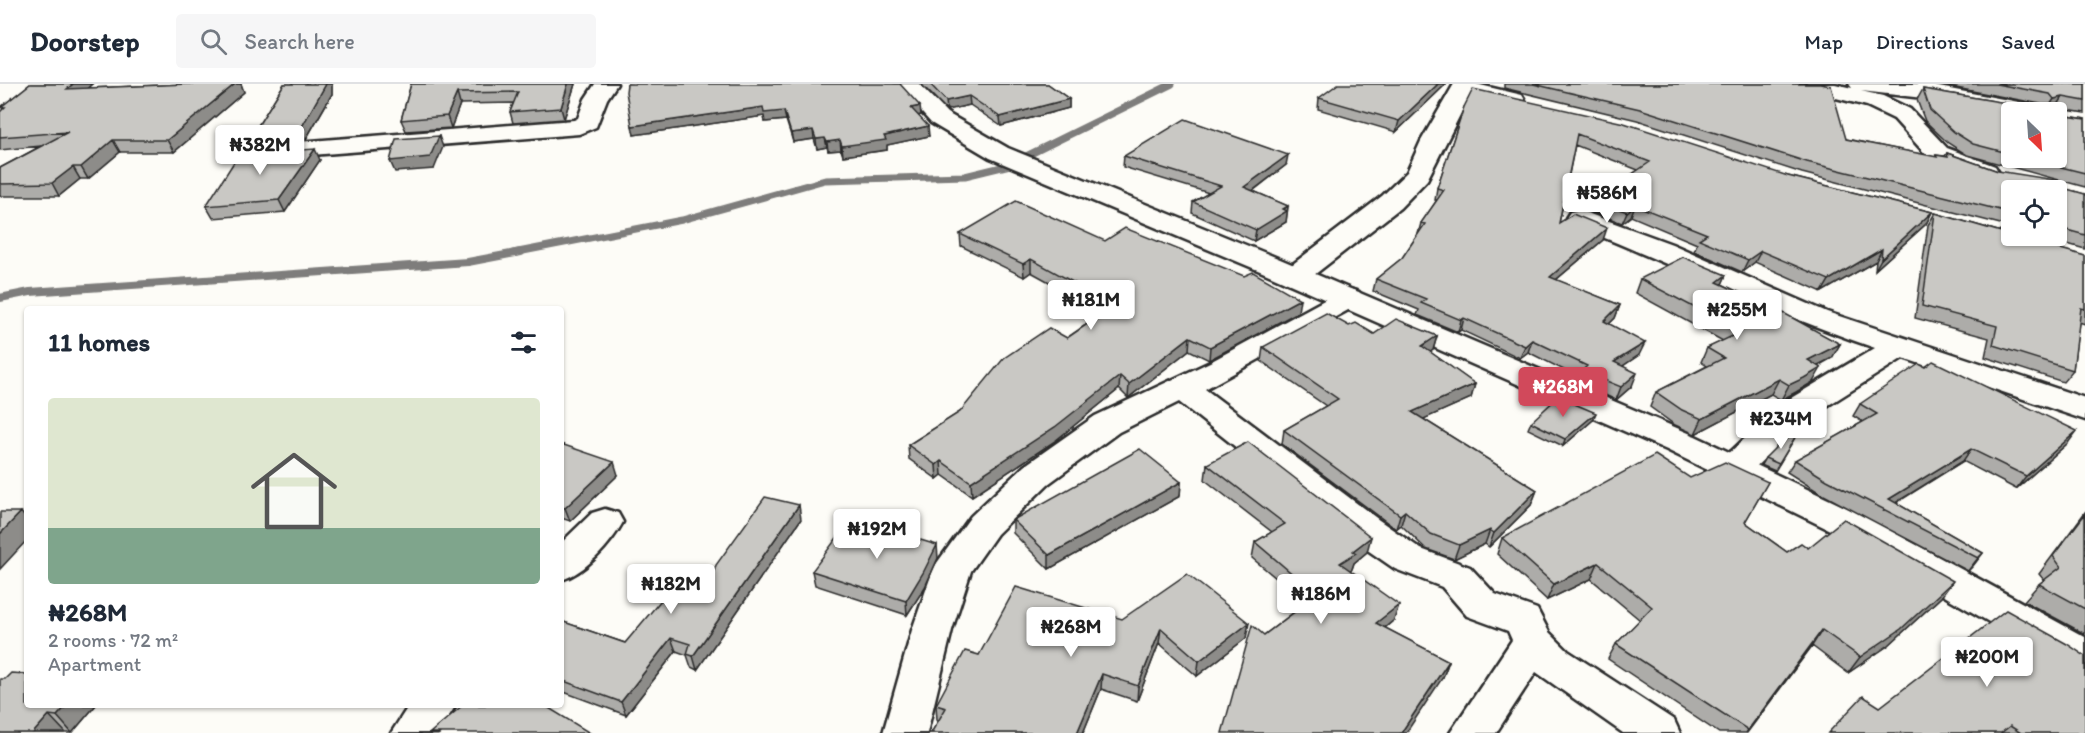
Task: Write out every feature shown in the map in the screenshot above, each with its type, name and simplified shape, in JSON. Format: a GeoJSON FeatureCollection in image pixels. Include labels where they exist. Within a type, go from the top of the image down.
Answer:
{"type":"FeatureCollection","features":[{"type":"Feature","properties":{"kind":"street"},"geometry":{"type":"LineString","coordinates":[[907,84],[939,118],[999,153],[1349,298],[1527,378],[1679,441],[1851,525],[2085,657]]}},
{"type":"Feature","properties":{"kind":"street"},"geometry":{"type":"LineString","coordinates":[[1809,84],[1923,91],[2001,106]]}},
{"type":"Feature","properties":{"kind":"street"},"geometry":{"type":"LineString","coordinates":[[247,153],[579,127],[588,122],[596,99],[610,85]]}},
{"type":"Feature","properties":{"kind":"street"},"geometry":{"type":"LineString","coordinates":[[1295,276],[1391,202],[1418,175],[1433,141],[1464,86],[1540,106]]}},
{"type":"Feature","properties":{"kind":"street"},"geometry":{"type":"LineString","coordinates":[[1856,88],[1875,101],[1902,114],[1938,153],[1957,162],[2009,178]]}},
{"type":"Feature","properties":{"kind":"street"},"geometry":{"type":"LineString","coordinates":[[1579,218],[1662,250],[1816,318],[1901,345],[2085,410]]}},
{"type":"Feature","properties":{"kind":"street"},"geometry":{"type":"LineString","coordinates":[[915,731],[932,630],[953,567],[984,525],[1036,476],[1107,424],[1183,389],[1349,298]]}},
{"type":"Feature","properties":{"kind":"street"},"geometry":{"type":"LineString","coordinates":[[1734,468],[1793,412],[1901,345]]}},
{"type":"Feature","properties":{"kind":"street"},"geometry":{"type":"LineString","coordinates":[[1183,389],[1407,559],[1456,577],[1481,605],[1523,620],[1533,642],[1553,663],[1658,733]]}},
{"type":"Feature","properties":{"kind":"street"},"geometry":{"type":"LineString","coordinates":[[564,563],[605,522]]}},
{"type":"Feature","properties":{"kind":"street"},"geometry":{"type":"LineString","coordinates":[[1472,733],[1533,642]]}},
{"type":"Feature","properties":{"kind":"street"},"geometry":{"type":"LineString","coordinates":[[413,733],[432,708]]}},
{"type":"Feature","properties":{"kind":"building"},"geometry":{"type":"Polygon","coordinates":[[[30,84],[73,84],[67,89],[235,84],[167,140],[113,140],[81,167],[73,167],[52,183],[0,184],[0,168],[68,132],[0,137],[0,112],[5,107],[1,107],[30,84]]]}},
{"type":"Feature","properties":{"kind":"building"},"geometry":{"type":"Polygon","coordinates":[[[284,84],[326,84],[301,128],[254,132],[284,84]]]}},
{"type":"Feature","properties":{"kind":"building"},"geometry":{"type":"Polygon","coordinates":[[[411,84],[568,84],[561,108],[510,112],[518,92],[457,93],[447,116],[401,120],[411,84]]]}},
{"type":"Feature","properties":{"kind":"building"},"geometry":{"type":"Polygon","coordinates":[[[627,84],[900,84],[920,106],[911,108],[928,126],[884,136],[886,140],[842,146],[840,140],[827,142],[825,138],[816,139],[813,130],[791,133],[784,111],[764,113],[763,107],[632,126],[626,92],[627,84]]]}},
{"type":"Feature","properties":{"kind":"building"},"geometry":{"type":"Polygon","coordinates":[[[930,84],[1048,84],[1069,99],[1000,117],[969,96],[946,101],[930,84]]]}},
{"type":"Feature","properties":{"kind":"building"},"geometry":{"type":"Polygon","coordinates":[[[1338,84],[1438,84],[1399,121],[1319,98],[1338,84]]]}},
{"type":"Feature","properties":{"kind":"building"},"geometry":{"type":"Polygon","coordinates":[[[1533,84],[1820,84],[1831,86],[1846,139],[1937,157],[1936,155],[1948,157],[1947,153],[1998,171],[2055,180],[2001,180],[2001,210],[1807,162],[1640,109],[1533,84]]]}},
{"type":"Feature","properties":{"kind":"building"},"geometry":{"type":"Polygon","coordinates":[[[1996,84],[2085,84],[2085,101],[2063,97],[2054,99],[2050,94],[1996,84]]]}},
{"type":"Feature","properties":{"kind":"building"},"geometry":{"type":"Polygon","coordinates":[[[1473,89],[1624,123],[1788,176],[1932,212],[1881,259],[1882,249],[1829,280],[1761,251],[1748,260],[1699,239],[1707,234],[1635,205],[1627,212],[1594,200],[1650,162],[1577,134],[1559,223],[1573,214],[1607,228],[1550,277],[1620,305],[1604,321],[1645,343],[1614,362],[1637,373],[1621,387],[1582,371],[1587,366],[1532,340],[1525,346],[1464,318],[1461,320],[1421,303],[1426,299],[1376,279],[1402,258],[1425,224],[1421,223],[1444,190],[1437,188],[1464,107],[1473,89]]]}},
{"type":"Feature","properties":{"kind":"building"},"geometry":{"type":"Polygon","coordinates":[[[1923,89],[2001,102],[2001,151],[1973,144],[1954,132],[1930,110],[1923,89]]]}},
{"type":"Feature","properties":{"kind":"building"},"geometry":{"type":"Polygon","coordinates":[[[2067,116],[2085,119],[2085,173],[2065,168],[2067,168],[2067,116]]]}},
{"type":"Feature","properties":{"kind":"building"},"geometry":{"type":"Polygon","coordinates":[[[1185,119],[1288,155],[1244,187],[1288,206],[1283,209],[1287,211],[1256,230],[1193,202],[1221,186],[1124,156],[1185,119]]]}},
{"type":"Feature","properties":{"kind":"building"},"geometry":{"type":"Polygon","coordinates":[[[439,136],[430,157],[390,161],[396,139],[439,136]]]}},
{"type":"Feature","properties":{"kind":"building"},"geometry":{"type":"Polygon","coordinates":[[[290,147],[288,151],[315,149],[279,200],[206,206],[241,151],[290,147]]]}},
{"type":"Feature","properties":{"kind":"building"},"geometry":{"type":"Polygon","coordinates":[[[2067,189],[2085,194],[2085,235],[2067,230],[2067,189]]]}},
{"type":"Feature","properties":{"kind":"building"},"geometry":{"type":"Polygon","coordinates":[[[1016,201],[1105,241],[1125,228],[1244,276],[1253,272],[1300,299],[1210,347],[1190,337],[1129,384],[1120,376],[1055,427],[971,482],[941,461],[936,465],[908,445],[960,412],[1004,358],[1049,328],[1067,338],[1115,305],[1031,259],[1023,264],[960,234],[1016,201]]]}},
{"type":"Feature","properties":{"kind":"building"},"geometry":{"type":"Polygon","coordinates":[[[1935,213],[2001,232],[2001,246],[2050,246],[2085,256],[2085,309],[2081,308],[2073,370],[1993,345],[1997,326],[1922,306],[1935,213]]]}},
{"type":"Feature","properties":{"kind":"building"},"geometry":{"type":"Polygon","coordinates":[[[1683,257],[1726,275],[1717,282],[1778,310],[1840,344],[1808,360],[1821,368],[1789,385],[1779,379],[1702,419],[1682,410],[1656,392],[1724,358],[1707,348],[1741,332],[1640,279],[1683,257]]]}},
{"type":"Feature","properties":{"kind":"building"},"geometry":{"type":"Polygon","coordinates":[[[1326,313],[1349,326],[1356,323],[1374,334],[1396,319],[1437,336],[1422,346],[1475,384],[1412,412],[1537,490],[1494,533],[1490,530],[1459,545],[1431,534],[1405,511],[1400,515],[1284,430],[1338,399],[1263,347],[1326,313]]]}},
{"type":"Feature","properties":{"kind":"building"},"geometry":{"type":"Polygon","coordinates":[[[1933,361],[2077,431],[2026,476],[1971,449],[1889,499],[1983,553],[1978,558],[1827,480],[1795,460],[1877,414],[1860,404],[1919,364],[1925,367],[1933,361]]]}},
{"type":"Feature","properties":{"kind":"building"},"geometry":{"type":"Polygon","coordinates":[[[1558,397],[1596,413],[1565,439],[1531,422],[1558,397]]]}},
{"type":"Feature","properties":{"kind":"building"},"geometry":{"type":"Polygon","coordinates":[[[1797,434],[1779,464],[1765,458],[1783,440],[1797,434]]]}},
{"type":"Feature","properties":{"kind":"building"},"geometry":{"type":"Polygon","coordinates":[[[1248,442],[1371,537],[1353,551],[1356,553],[1340,563],[1399,605],[1376,623],[1449,661],[1401,733],[1222,733],[1252,625],[1264,635],[1317,595],[1255,542],[1285,524],[1207,464],[1248,442]]]}},
{"type":"Feature","properties":{"kind":"building"},"geometry":{"type":"Polygon","coordinates":[[[564,445],[614,462],[565,508],[564,445]]]}},
{"type":"Feature","properties":{"kind":"building"},"geometry":{"type":"Polygon","coordinates":[[[1140,449],[1181,482],[1049,555],[1013,520],[1140,449]]]}},
{"type":"Feature","properties":{"kind":"building"},"geometry":{"type":"Polygon","coordinates":[[[1655,455],[1690,478],[1725,462],[1768,482],[1745,522],[1787,552],[1801,543],[1808,548],[1844,519],[1953,581],[1901,629],[1860,657],[1822,630],[1748,730],[1616,644],[1652,607],[1598,563],[1554,584],[1502,538],[1655,455]]]}},
{"type":"Feature","properties":{"kind":"building"},"geometry":{"type":"Polygon","coordinates":[[[765,497],[799,505],[693,656],[687,654],[690,644],[671,638],[621,702],[564,681],[564,622],[625,643],[672,587],[706,596],[716,565],[765,497]]]}},
{"type":"Feature","properties":{"kind":"building"},"geometry":{"type":"Polygon","coordinates":[[[0,512],[21,512],[0,534],[0,512]]]}},
{"type":"Feature","properties":{"kind":"building"},"geometry":{"type":"Polygon","coordinates":[[[2085,514],[2085,609],[2039,584],[2061,567],[2053,556],[2085,514]]]}},
{"type":"Feature","properties":{"kind":"building"},"geometry":{"type":"Polygon","coordinates":[[[851,519],[937,545],[906,601],[812,571],[851,519]]]}},
{"type":"Feature","properties":{"kind":"building"},"geometry":{"type":"Polygon","coordinates":[[[1187,574],[1249,623],[1199,661],[1161,628],[1138,686],[1102,674],[1077,733],[931,733],[946,708],[936,705],[965,651],[979,655],[1016,587],[1122,619],[1187,574]]]}},
{"type":"Feature","properties":{"kind":"building"},"geometry":{"type":"Polygon","coordinates":[[[2006,610],[2085,656],[2085,733],[2021,733],[2010,726],[2001,733],[1828,733],[1863,696],[1880,707],[2006,610]]]}},
{"type":"Feature","properties":{"kind":"building"},"geometry":{"type":"Polygon","coordinates":[[[11,673],[24,674],[24,708],[64,708],[57,716],[49,715],[33,733],[0,733],[0,679],[5,679],[11,673]]]}},
{"type":"Feature","properties":{"kind":"building"},"geometry":{"type":"Polygon","coordinates":[[[459,708],[549,708],[590,733],[430,733],[459,708]]]}},
{"type":"Feature","properties":{"kind":"waterway"},"geometry":{"type":"LineString","coordinates":[[513,253],[682,220],[825,180],[965,176],[1006,166],[1172,84]]}},
{"type":"Feature","properties":{"kind":"waterway"},"geometry":{"type":"LineString","coordinates":[[0,298],[30,292],[468,262],[521,252]]}}]}
